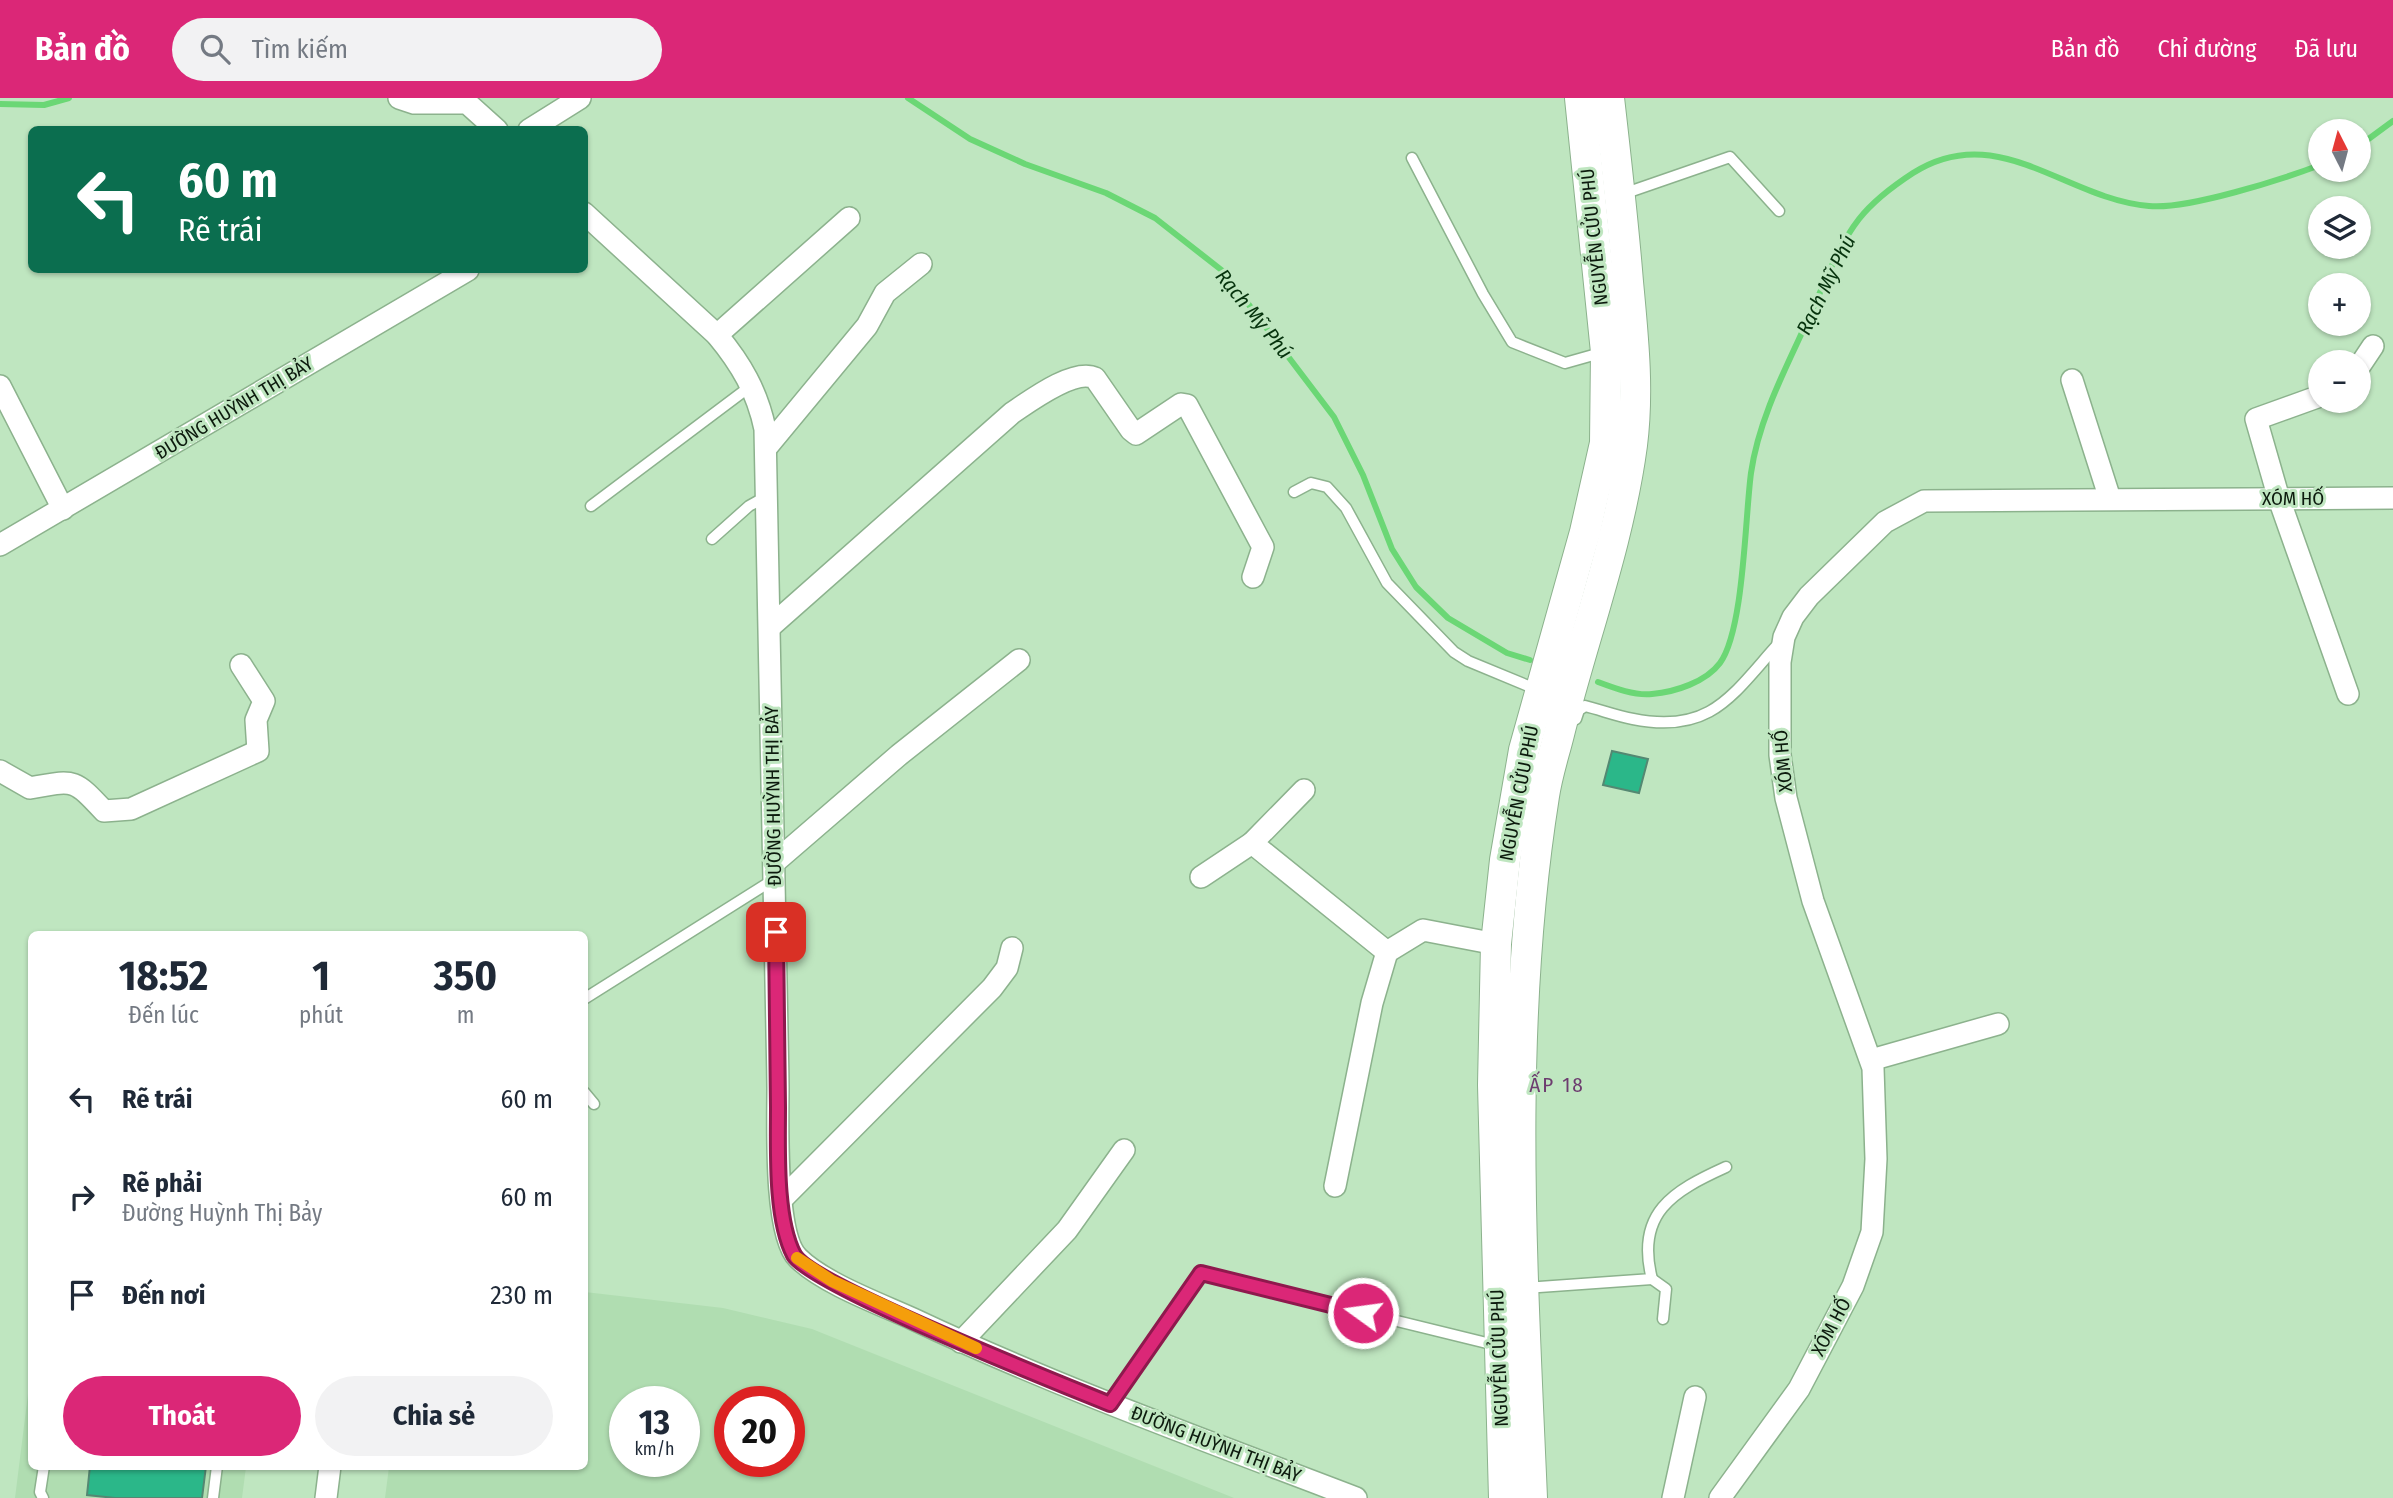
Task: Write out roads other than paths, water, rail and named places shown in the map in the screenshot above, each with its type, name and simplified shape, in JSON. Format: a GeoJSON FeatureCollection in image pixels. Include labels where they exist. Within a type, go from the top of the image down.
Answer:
{"type":"FeatureCollection","features":[{"type":"Feature","properties":{"kind":"main road","name":"NGUYỄN CỬU PHÚ"},"geometry":{"type":"LineString","coordinates":[[1504,1498],[1493,1085],[1496,944],[1505,860],[1522,764],[1586,532],[1605,443],[1606,352],[1580,98]]}},
{"type":"Feature","properties":{"kind":"main road","name":"NGUYỄN CỬU PHÚ"},"geometry":{"type":"LineString","coordinates":[[1532,1498],[1523,1289],[1522,1021],[1528,936],[1551,790],[1575,671],[1621,508],[1632,443],[1636,372],[1609,98]]}},
{"type":"Feature","properties":{"kind":"street"},"geometry":{"type":"LineString","coordinates":[[399,98],[414,103],[467,103],[493,126]]}},
{"type":"Feature","properties":{"kind":"street"},"geometry":{"type":"LineString","coordinates":[[535,126],[580,98]]}},
{"type":"Feature","properties":{"kind":"street","name":"ĐƯỜNG HUỲNH THỊ BẢY"},"geometry":{"type":"LineString","coordinates":[[588,217],[716,335],[736,358],[752,384],[761,407],[766,448],[770,626],[778,1175],[785,1228],[795,1257],[832,1281],[961,1342],[1110,1404],[1356,1498]]}},
{"type":"Feature","properties":{"kind":"street"},"geometry":{"type":"LineString","coordinates":[[716,335],[849,218]]}},
{"type":"Feature","properties":{"kind":"street"},"geometry":{"type":"LineString","coordinates":[[766,448],[867,326],[885,293],[920,264]]}},
{"type":"Feature","properties":{"kind":"street","name":"ĐƯỜNG HUỲNH THỊ BẢY"},"geometry":{"type":"LineString","coordinates":[[0,545],[463,273]]}},
{"type":"Feature","properties":{"kind":"street"},"geometry":{"type":"LineString","coordinates":[[2371,350],[2374,346]]}},
{"type":"Feature","properties":{"kind":"street"},"geometry":{"type":"LineString","coordinates":[[770,626],[1012,413],[1045,391],[1083,375],[1095,378],[1136,434],[1181,404],[1187,405],[1263,547],[1253,577]]}},
{"type":"Feature","properties":{"kind":"street"},"geometry":{"type":"LineString","coordinates":[[2072,380],[2110,499]]}},
{"type":"Feature","properties":{"kind":"street"},"geometry":{"type":"LineString","coordinates":[[0,386],[63,509]]}},
{"type":"Feature","properties":{"kind":"street"},"geometry":{"type":"LineString","coordinates":[[2308,400],[2256,419],[2279,499],[2348,694]]}},
{"type":"Feature","properties":{"kind":"street","name":"XÓM HỐ"},"geometry":{"type":"LineString","coordinates":[[1720,1498],[1799,1389],[1853,1286],[1872,1232],[1876,1159],[1871,1060],[1812,901],[1786,798],[1780,755],[1780,662],[1784,637],[1793,617],[1809,596],[1885,522],[1924,501],[2393,498]]}},
{"type":"Feature","properties":{"kind":"street"},"geometry":{"type":"LineString","coordinates":[[775,870],[899,755],[1018,660]]}},
{"type":"Feature","properties":{"kind":"street"},"geometry":{"type":"LineString","coordinates":[[0,771],[30,788],[62,782],[79,785],[104,811],[131,809],[257,751],[256,720],[264,701],[241,665]]}},
{"type":"Feature","properties":{"kind":"street"},"geometry":{"type":"LineString","coordinates":[[1201,877],[1218,863],[1252,843],[1304,790]]}},
{"type":"Feature","properties":{"kind":"street"},"geometry":{"type":"LineString","coordinates":[[1252,843],[1387,952]]}},
{"type":"Feature","properties":{"kind":"street"},"geometry":{"type":"LineString","coordinates":[[1335,1186],[1373,1003],[1387,952],[1423,930],[1496,944]]}},
{"type":"Feature","properties":{"kind":"street"},"geometry":{"type":"LineString","coordinates":[[782,1199],[992,988],[1007,968],[1012,948]]}},
{"type":"Feature","properties":{"kind":"street"},"geometry":{"type":"LineString","coordinates":[[1871,1060],[1998,1024]]}},
{"type":"Feature","properties":{"kind":"street"},"geometry":{"type":"LineString","coordinates":[[961,1342],[1067,1230],[1124,1150]]}},
{"type":"Feature","properties":{"kind":"street"},"geometry":{"type":"LineString","coordinates":[[1673,1498],[1695,1397]]}},
{"type":"Feature","properties":{"kind":"street"},"geometry":{"type":"LineString","coordinates":[[326,1498],[330,1470]]}},
{"type":"Feature","properties":{"kind":"lane"},"geometry":{"type":"LineString","coordinates":[[1620,195],[1730,157],[1779,212]]}},
{"type":"Feature","properties":{"kind":"lane"},"geometry":{"type":"LineString","coordinates":[[1412,158],[1512,342],[1564,363],[1606,352]]}},
{"type":"Feature","properties":{"kind":"lane"},"geometry":{"type":"LineString","coordinates":[[591,506],[752,384]]}},
{"type":"Feature","properties":{"kind":"lane"},"geometry":{"type":"LineString","coordinates":[[1294,492],[1311,483],[1325,485],[1346,508],[1390,586],[1454,652],[1468,661],[1541,691]]}},
{"type":"Feature","properties":{"kind":"lane"},"geometry":{"type":"LineString","coordinates":[[712,538],[749,506],[767,496]]}},
{"type":"Feature","properties":{"kind":"lane"},"geometry":{"type":"LineString","coordinates":[[1575,725],[1579,710],[1585,706],[1641,720],[1695,720],[1728,700],[1784,637]]}},
{"type":"Feature","properties":{"kind":"lane"},"geometry":{"type":"LineString","coordinates":[[588,996],[775,870]]}},
{"type":"Feature","properties":{"kind":"lane"},"geometry":{"type":"LineString","coordinates":[[588,1096],[594,1104]]}},
{"type":"Feature","properties":{"kind":"lane"},"geometry":{"type":"LineString","coordinates":[[1652,1279],[1649,1266],[1650,1242],[1656,1219],[1667,1199],[1687,1185],[1726,1167]]}},
{"type":"Feature","properties":{"kind":"lane"},"geometry":{"type":"LineString","coordinates":[[1110,1404],[1201,1273],[1499,1346]]}},
{"type":"Feature","properties":{"kind":"lane"},"geometry":{"type":"LineString","coordinates":[[1523,1289],[1652,1279],[1666,1289],[1663,1319]]}},
{"type":"Feature","properties":{"kind":"lane"},"geometry":{"type":"LineString","coordinates":[[43,1470],[40,1492],[43,1498]]}},
{"type":"Feature","properties":{"kind":"lane"},"geometry":{"type":"LineString","coordinates":[[214,1498],[217,1470]]}},
{"type":"Feature","properties":{"kind":"waterway","name":"Rạch Mỹ Phú"},"geometry":{"type":"LineString","coordinates":[[0,104],[44,105],[69,98]]}},
{"type":"Feature","properties":{"kind":"waterway","name":"Rạch Mỹ Phú"},"geometry":{"type":"LineString","coordinates":[[908,98],[970,139],[1025,164],[1106,193],[1155,218],[1224,272],[1334,417],[1363,475],[1392,549],[1416,587],[1448,618],[1507,653],[1530,660]]}},
{"type":"Feature","properties":{"kind":"waterway","name":"Rạch Mỹ Phú"},"geometry":{"type":"LineString","coordinates":[[2371,137],[2393,121]]}},
{"type":"Feature","properties":{"kind":"waterway","name":"Rạch Mỹ Phú"},"geometry":{"type":"LineString","coordinates":[[1598,682],[1632,693],[1661,693],[1698,681],[1720,663],[1728,647],[1739,600],[1751,473],[1767,411],[1832,264],[1851,230],[1865,212],[1898,183],[1944,159],[1974,154],[2003,158],[2118,200],[2149,206],[2166,206],[2235,192],[2308,169]]}},
{"type":"Feature","properties":{"kind":"district","name":"ẤP 18"},"geometry":{"type":"Point","coordinates":[1557,1085]}}]}
